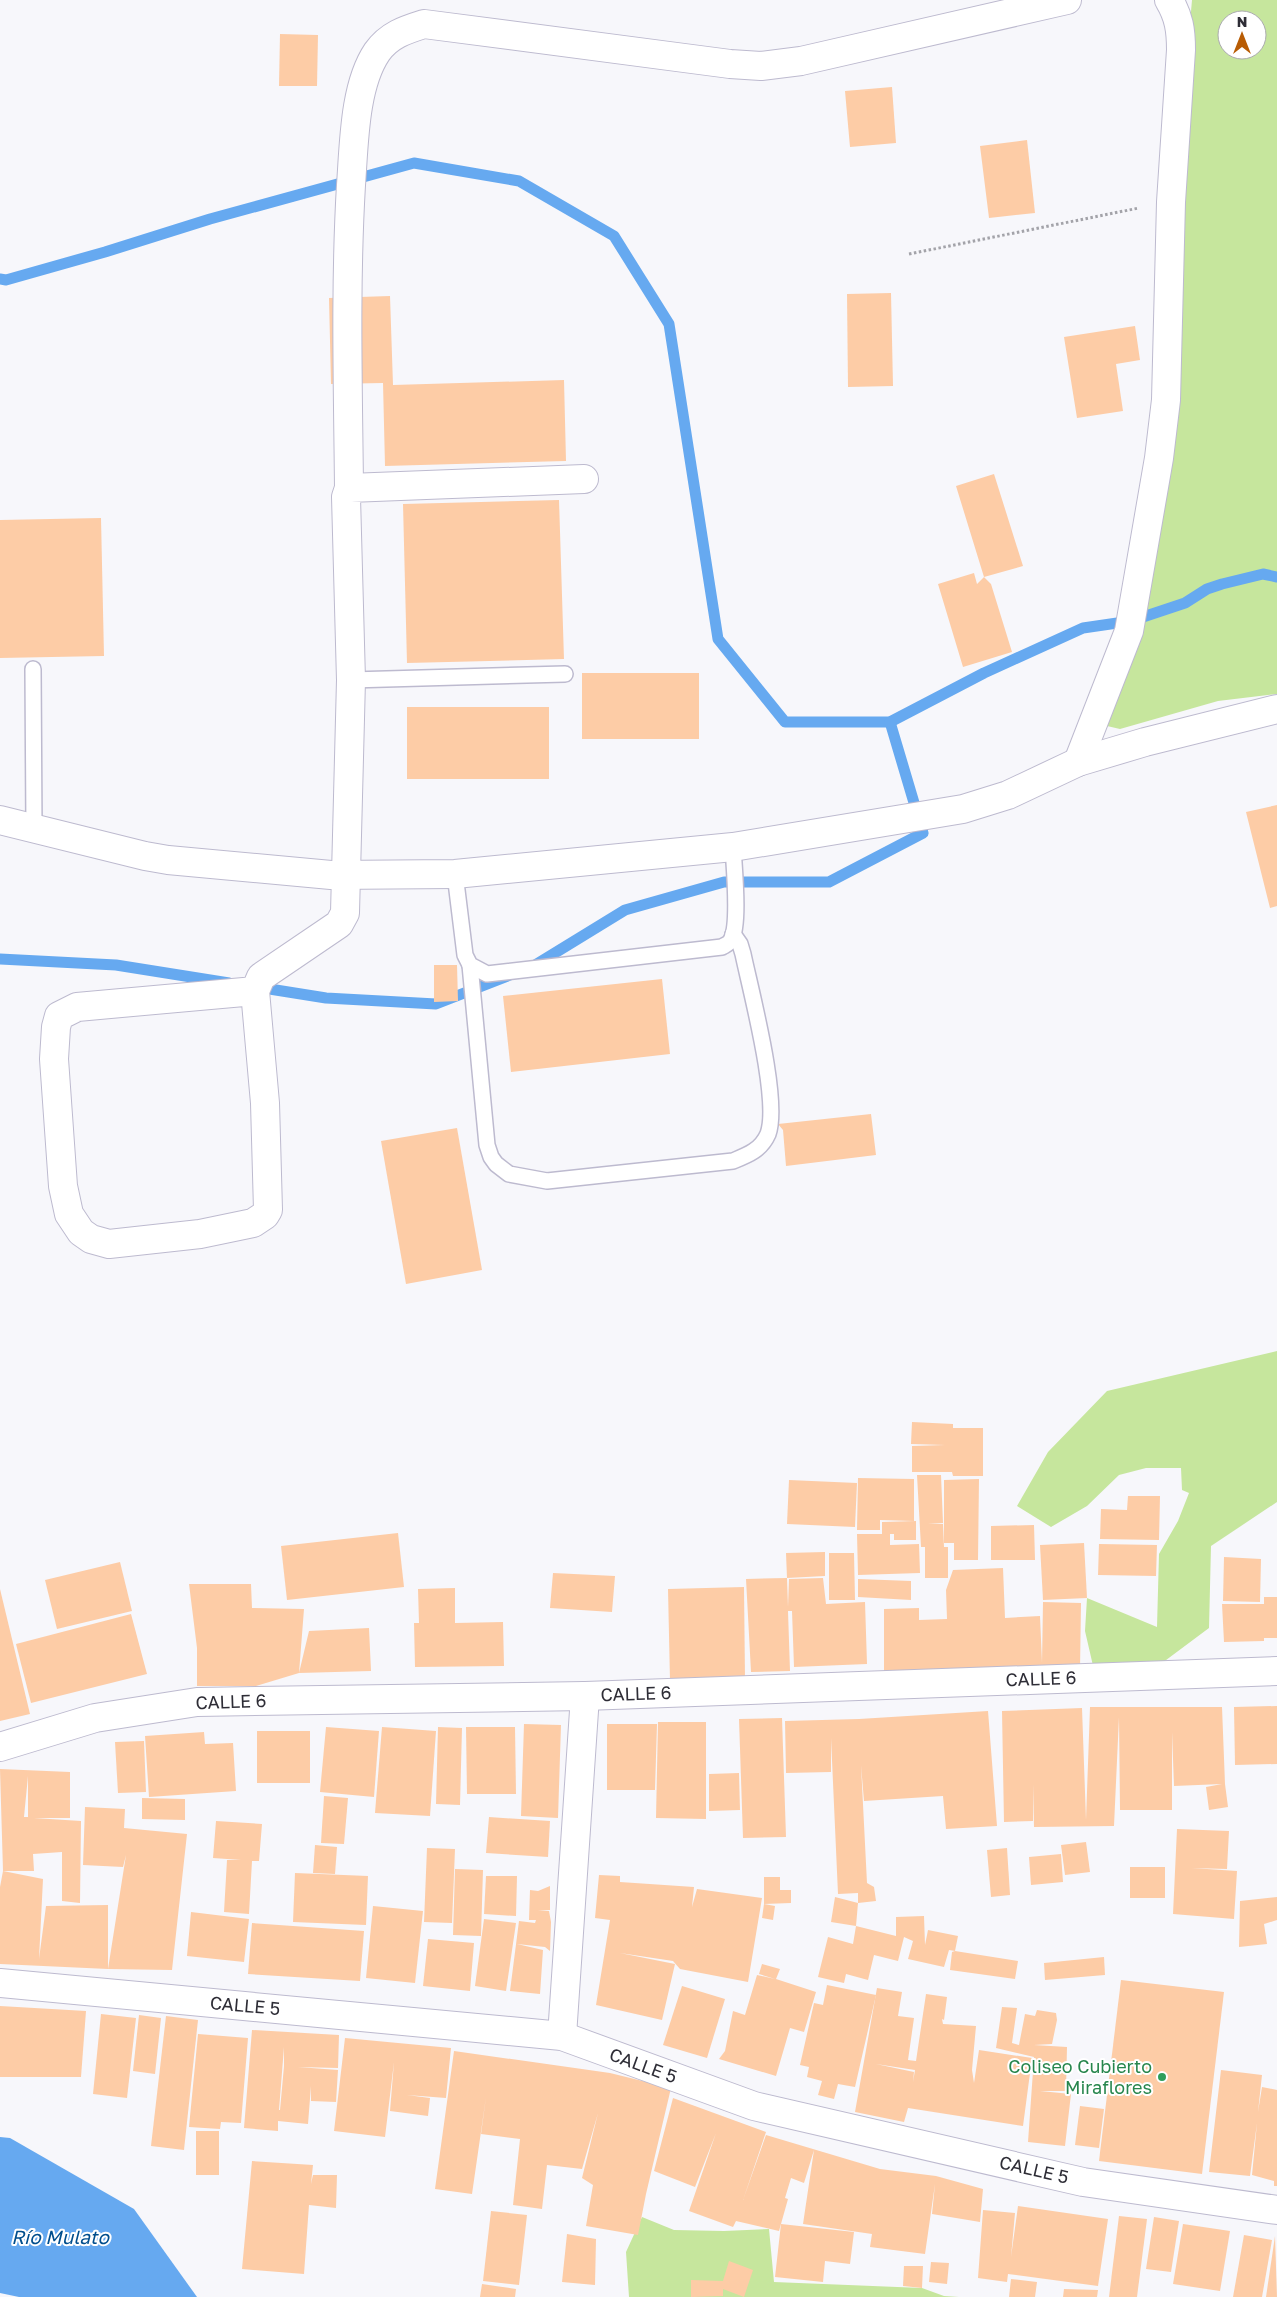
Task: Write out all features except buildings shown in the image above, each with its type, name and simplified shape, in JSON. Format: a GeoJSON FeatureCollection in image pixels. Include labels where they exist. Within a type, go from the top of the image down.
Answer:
{"type":"FeatureCollection","features":[{"type":"Feature","properties":{"kind":"street"},"geometry":{"type":"LineString","coordinates":[[255,991],[76,1007],[59,1016],[56,1027],[54,1059],[63,1186],[69,1214],[81,1232],[91,1239],[108,1244],[200,1234],[253,1223],[265,1215],[269,1204],[266,1122],[255,991],[261,977],[339,924],[345,913],[351,680],[346,496],[349,488],[347,291],[354,140],[361,88],[377,52],[395,33],[424,24],[730,64],[760,66],[800,61],[1067,0]]}},
{"type":"Feature","properties":{"kind":"street"},"geometry":{"type":"LineString","coordinates":[[1078,762],[1129,631],[1139,582],[1166,400],[1171,202],[1181,29],[1177,13],[1169,0]]}},
{"type":"Feature","properties":{"kind":"street"},"geometry":{"type":"LineString","coordinates":[[349,488],[584,479]]}},
{"type":"Feature","properties":{"kind":"street"},"geometry":{"type":"LineString","coordinates":[[0,820],[145,856],[331,875],[456,874],[734,847],[963,809],[1008,795],[1078,762],[1154,739],[1277,709]]}},
{"type":"Feature","properties":{"kind":"street","name":"CALLE 6"},"geometry":{"type":"LineString","coordinates":[[0,1747],[95,1718],[197,1702],[585,1696],[1277,1671]]}},
{"type":"Feature","properties":{"kind":"street"},"geometry":{"type":"LineString","coordinates":[[562,2036],[585,1696]]}},
{"type":"Feature","properties":{"kind":"street","name":"CALLE 5"},"geometry":{"type":"LineString","coordinates":[[0,1983],[562,2036],[754,2106],[1084,2182],[1277,2210]]}},
{"type":"Feature","properties":{"kind":"lane"},"geometry":{"type":"LineString","coordinates":[[33,670],[34,829]]}},
{"type":"Feature","properties":{"kind":"lane"},"geometry":{"type":"LineString","coordinates":[[351,680],[565,674]]}},
{"type":"Feature","properties":{"kind":"lane"},"geometry":{"type":"LineString","coordinates":[[470,965],[487,974],[722,947],[730,941],[734,934],[734,847]]}},
{"type":"Feature","properties":{"kind":"lane"},"geometry":{"type":"LineString","coordinates":[[456,874],[465,956],[470,965],[488,1145],[490,1156],[496,1164],[509,1174],[547,1181],[733,1161],[752,1154],[762,1144],[768,1133],[771,1116],[770,1092],[743,954],[734,934]]}},
{"type":"Feature","properties":{"kind":"path"},"geometry":{"type":"LineString","coordinates":[[909,254],[1171,202]]}},
{"type":"Feature","properties":{"kind":"green space"},"geometry":{"type":"Polygon","coordinates":[[[1192,0],[1277,0],[1277,694],[1218,701],[1120,729],[1107,726],[1136,643],[1192,0]]]}},
{"type":"Feature","properties":{"kind":"green space"},"geometry":{"type":"Polygon","coordinates":[[[1277,1351],[1277,1502],[1211,1546],[1209,1628],[1146,1675],[1094,1670],[1085,1631],[1087,1598],[1157,1627],[1159,1554],[1178,1521],[1189,1493],[1182,1490],[1181,1468],[1146,1468],[1119,1475],[1087,1506],[1051,1527],[1017,1506],[1048,1452],[1107,1391],[1277,1351]]]}},
{"type":"Feature","properties":{"kind":"green space"},"geometry":{"type":"Polygon","coordinates":[[[642,2217],[674,2230],[724,2231],[769,2229],[774,2282],[922,2288],[944,2296],[959,2297],[629,2297],[626,2252],[642,2217]]]}},
{"type":"Feature","properties":{"kind":"water","name":"Río Mulato"},"geometry":{"type":"Polygon","coordinates":[[[0,2137],[10,2138],[134,2209],[197,2297],[19,2297],[0,2293],[0,2137]]]}},
{"type":"Feature","properties":{"kind":"waterway"},"geometry":{"type":"LineString","coordinates":[[0,279],[6,280],[105,252],[210,219],[414,163],[519,181],[614,236],[669,324],[718,639],[785,722],[890,722],[984,673],[1083,628],[1131,621],[1185,603],[1207,589],[1222,584],[1263,574],[1277,577]]}},
{"type":"Feature","properties":{"kind":"waterway"},"geometry":{"type":"LineString","coordinates":[[532,967],[625,910],[724,882],[829,882],[923,833],[890,722]]}},
{"type":"Feature","properties":{"kind":"waterway"},"geometry":{"type":"LineString","coordinates":[[0,959],[116,965],[229,983]]}},
{"type":"Feature","properties":{"kind":"waterway"},"geometry":{"type":"LineString","coordinates":[[257,987],[326,998],[436,1004],[510,975]]}},
{"type":"Feature","properties":{"kind":"place","name":"Coliseo Cubierto Miraflores"},"geometry":{"type":"Point","coordinates":[1162,2077]}}]}
